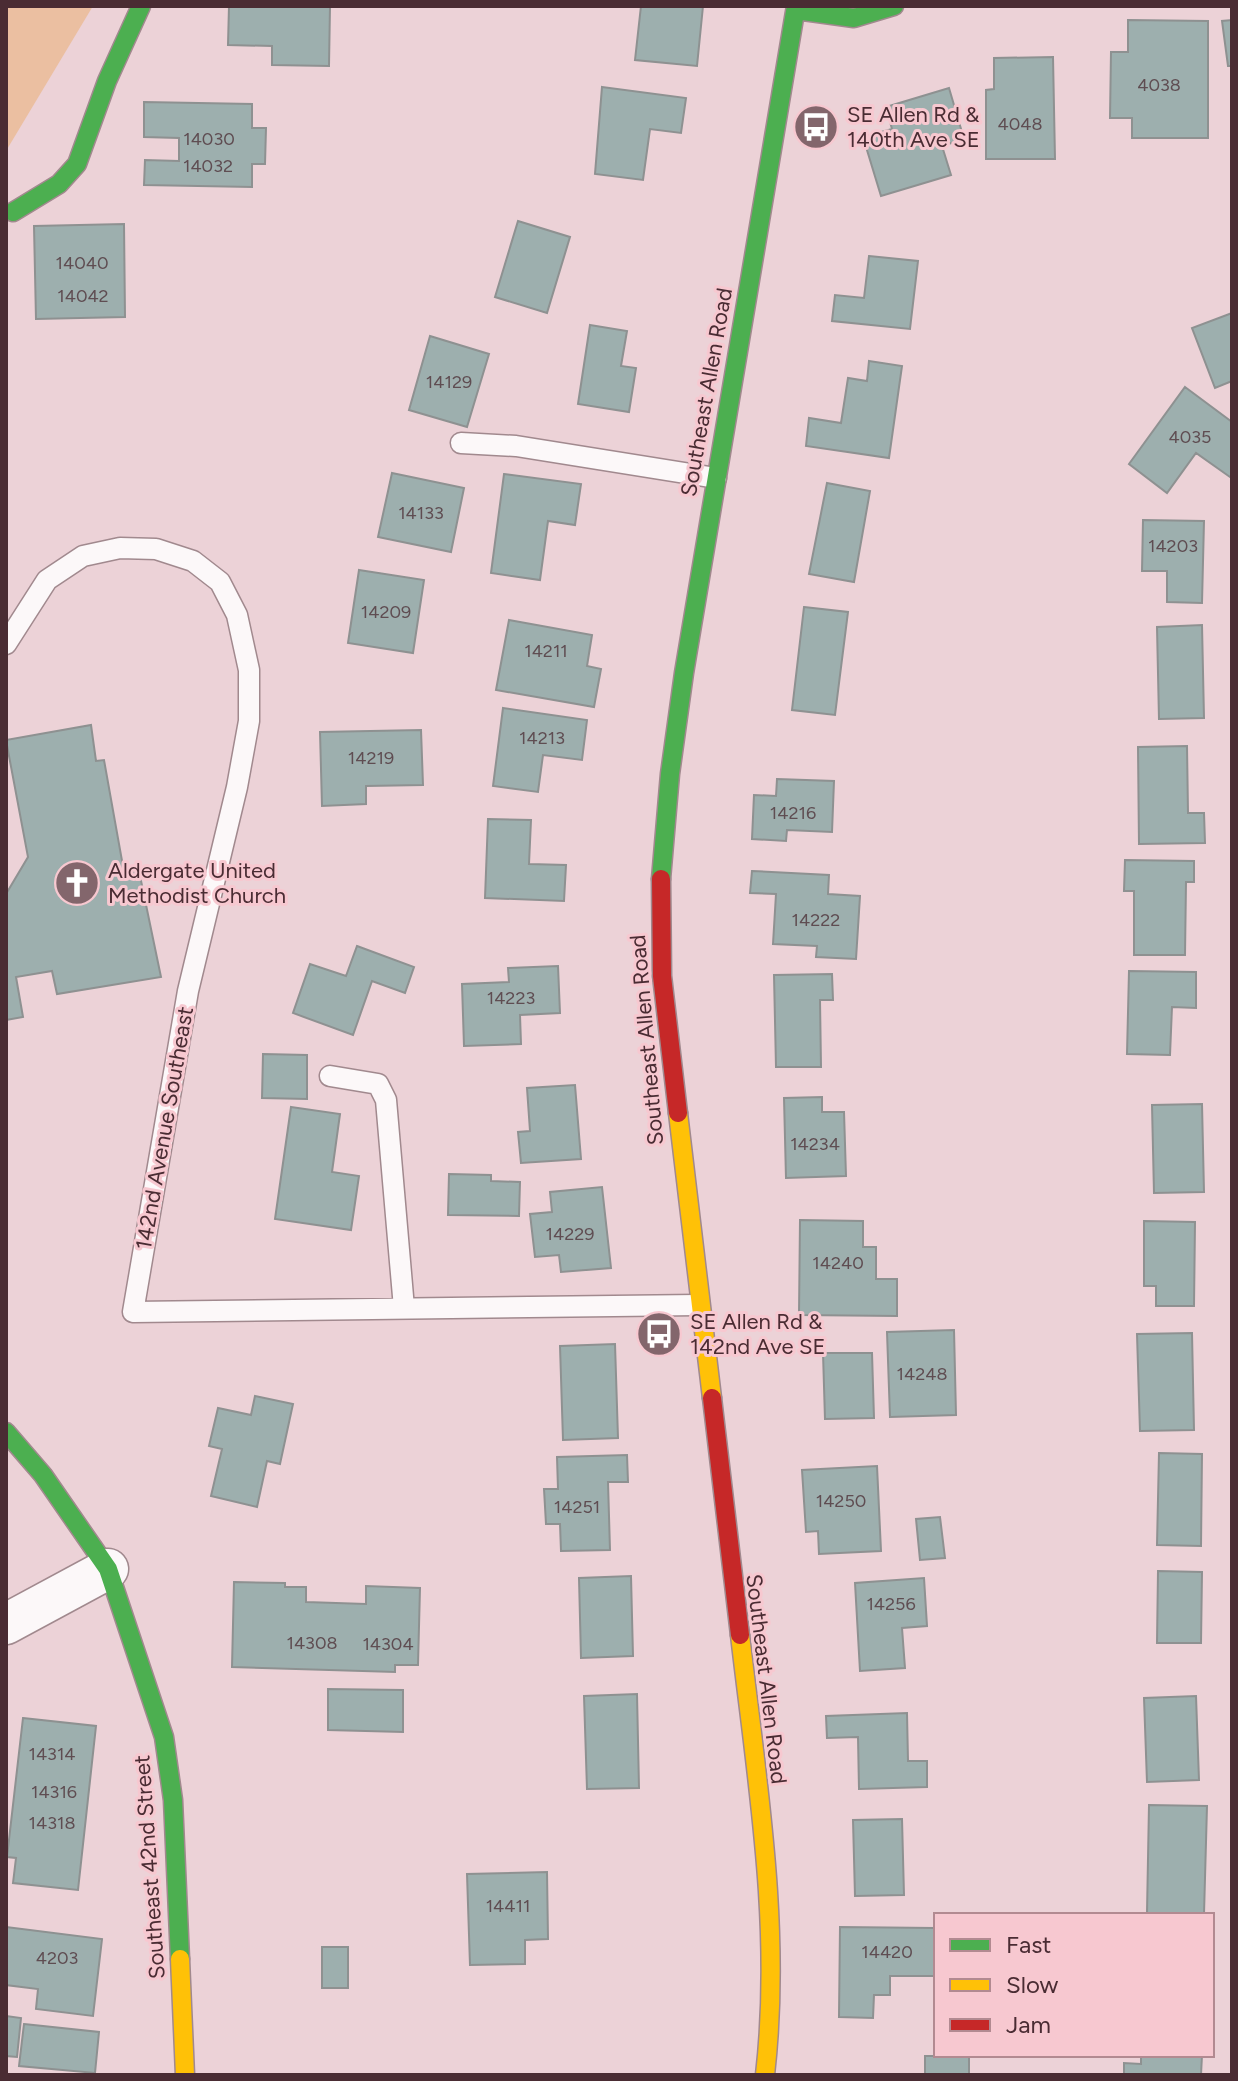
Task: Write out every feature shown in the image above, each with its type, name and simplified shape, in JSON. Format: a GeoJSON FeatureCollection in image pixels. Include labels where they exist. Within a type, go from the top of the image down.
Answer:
{"type":"FeatureCollection","features":[{"type":"Feature","properties":{"kind":"street"},"geometry":{"type":"LineString","coordinates":[[13,212],[59,184],[77,164],[107,81],[141,6]]}},
{"type":"Feature","properties":{"kind":"street"},"geometry":{"type":"LineString","coordinates":[[796,8],[854,18],[894,6]]}},
{"type":"Feature","properties":{"kind":"street","name":"Southeast Allen Road"},"geometry":{"type":"LineString","coordinates":[[765,2075],[773,2016],[769,1887],[698,1305],[662,976],[659,880],[677,717],[796,8]]}},
{"type":"Feature","properties":{"kind":"street","name":"Southeast 42nd Street"},"geometry":{"type":"LineString","coordinates":[[6,1432],[43,1475],[108,1569],[164,1737],[173,1800],[185,2075]]}},
{"type":"Feature","properties":{"kind":"street"},"geometry":{"type":"LineString","coordinates":[[6,1624],[108,1569]]}},
{"type":"Feature","properties":{"kind":"lane"},"geometry":{"type":"LineString","coordinates":[[461,443],[516,446],[716,478]]}},
{"type":"Feature","properties":{"kind":"lane","name":"142nd Avenue Southeast"},"geometry":{"type":"LineString","coordinates":[[6,644],[47,580],[83,556],[120,548],[156,549],[193,561],[220,582],[237,615],[249,670],[249,721],[237,787],[188,991],[133,1312],[698,1305]]}},
{"type":"Feature","properties":{"kind":"lane"},"geometry":{"type":"LineString","coordinates":[[330,1076],[378,1084],[386,1100],[404,1308]]}},
{"type":"Feature","properties":{"kind":"shaded area"},"geometry":{"type":"Polygon","coordinates":[[[6,6],[93,6],[6,151],[6,6]]]}},
{"type":"Feature","properties":{"kind":"building"},"geometry":{"type":"Polygon","coordinates":[[[229,6],[330,6],[329,66],[272,65],[272,46],[228,45],[229,6]]]}},
{"type":"Feature","properties":{"kind":"building"},"geometry":{"type":"Polygon","coordinates":[[[641,6],[703,6],[697,66],[635,60],[641,6]]]}},
{"type":"Feature","properties":{"kind":"building"},"geometry":{"type":"Polygon","coordinates":[[[1128,20],[1208,21],[1208,138],[1132,138],[1132,118],[1110,118],[1111,52],[1128,52],[1128,20]]]}},
{"type":"Feature","properties":{"kind":"building"},"geometry":{"type":"Polygon","coordinates":[[[1232,20],[1232,66],[1228,66],[1222,21],[1232,20]]]}},
{"type":"Feature","properties":{"kind":"building"},"geometry":{"type":"Polygon","coordinates":[[[1053,57],[1055,159],[986,159],[986,90],[994,89],[994,58],[1053,57]]]}},
{"type":"Feature","properties":{"kind":"building"},"geometry":{"type":"Polygon","coordinates":[[[602,87],[686,98],[681,133],[650,129],[643,180],[595,174],[602,87]]]}},
{"type":"Feature","properties":{"kind":"building"},"geometry":{"type":"Polygon","coordinates":[[[949,88],[964,139],[942,146],[951,175],[881,196],[863,137],[892,129],[886,107],[949,88]]]}},
{"type":"Feature","properties":{"kind":"building"},"geometry":{"type":"Polygon","coordinates":[[[144,102],[252,104],[252,128],[266,128],[265,164],[252,164],[252,187],[144,185],[145,160],[179,161],[179,138],[144,137],[144,102]]]}},
{"type":"Feature","properties":{"kind":"building"},"geometry":{"type":"Polygon","coordinates":[[[518,221],[570,237],[547,313],[495,297],[518,221]]]}},
{"type":"Feature","properties":{"kind":"building"},"geometry":{"type":"Polygon","coordinates":[[[124,224],[125,317],[36,319],[34,226],[124,224]]]}},
{"type":"Feature","properties":{"kind":"building"},"geometry":{"type":"Polygon","coordinates":[[[869,256],[918,261],[910,329],[832,321],[835,295],[864,298],[869,256]]]}},
{"type":"Feature","properties":{"kind":"building"},"geometry":{"type":"Polygon","coordinates":[[[1232,313],[1232,381],[1215,388],[1192,328],[1232,313]]]}},
{"type":"Feature","properties":{"kind":"building"},"geometry":{"type":"Polygon","coordinates":[[[590,325],[627,331],[621,366],[636,368],[629,412],[578,404],[590,325]]]}},
{"type":"Feature","properties":{"kind":"building"},"geometry":{"type":"Polygon","coordinates":[[[430,336],[489,354],[467,427],[409,410],[430,336]]]}},
{"type":"Feature","properties":{"kind":"building"},"geometry":{"type":"Polygon","coordinates":[[[869,361],[902,366],[889,458],[806,446],[809,418],[841,423],[848,378],[867,381],[869,361]]]}},
{"type":"Feature","properties":{"kind":"building"},"geometry":{"type":"Polygon","coordinates":[[[1185,387],[1232,422],[1232,475],[1230,477],[1196,453],[1167,493],[1129,464],[1185,387]]]}},
{"type":"Feature","properties":{"kind":"building"},"geometry":{"type":"Polygon","coordinates":[[[392,473],[464,488],[451,552],[378,537],[392,473]]]}},
{"type":"Feature","properties":{"kind":"building"},"geometry":{"type":"Polygon","coordinates":[[[504,474],[581,484],[575,525],[548,521],[540,580],[491,573],[504,474]]]}},
{"type":"Feature","properties":{"kind":"building"},"geometry":{"type":"Polygon","coordinates":[[[827,483],[870,491],[854,582],[809,574],[827,483]]]}},
{"type":"Feature","properties":{"kind":"building"},"geometry":{"type":"Polygon","coordinates":[[[1143,520],[1204,521],[1202,603],[1167,602],[1167,571],[1142,571],[1143,520]]]}},
{"type":"Feature","properties":{"kind":"building"},"geometry":{"type":"Polygon","coordinates":[[[359,570],[424,580],[413,653],[348,643],[359,570]]]}},
{"type":"Feature","properties":{"kind":"building"},"geometry":{"type":"Polygon","coordinates":[[[804,607],[848,612],[835,715],[792,710],[804,607]]]}},
{"type":"Feature","properties":{"kind":"building"},"geometry":{"type":"Polygon","coordinates":[[[509,620],[592,635],[587,666],[601,669],[594,707],[496,690],[509,620]]]}},
{"type":"Feature","properties":{"kind":"building"},"geometry":{"type":"Polygon","coordinates":[[[1202,625],[1204,718],[1159,719],[1157,627],[1202,625]]]}},
{"type":"Feature","properties":{"kind":"building"},"geometry":{"type":"Polygon","coordinates":[[[503,708],[587,720],[582,760],[543,755],[538,792],[493,786],[503,708]]]}},
{"type":"Feature","properties":{"kind":"building","name":"Aldergate United Methodist Church"},"geometry":{"type":"Polygon","coordinates":[[[91,725],[96,761],[104,760],[124,872],[139,871],[161,977],[57,994],[52,971],[16,977],[23,1017],[6,1020],[6,894],[28,857],[6,740],[91,725]]]}},
{"type":"Feature","properties":{"kind":"building"},"geometry":{"type":"Polygon","coordinates":[[[421,730],[423,785],[366,786],[366,804],[322,806],[320,732],[421,730]]]}},
{"type":"Feature","properties":{"kind":"building"},"geometry":{"type":"Polygon","coordinates":[[[1187,746],[1188,813],[1204,813],[1205,843],[1139,844],[1138,747],[1187,746]]]}},
{"type":"Feature","properties":{"kind":"building"},"geometry":{"type":"Polygon","coordinates":[[[777,779],[834,781],[832,832],[787,830],[786,841],[752,839],[754,795],[776,796],[777,779]]]}},
{"type":"Feature","properties":{"kind":"building"},"geometry":{"type":"Polygon","coordinates":[[[488,819],[531,820],[529,864],[566,865],[564,901],[485,898],[488,819]]]}},
{"type":"Feature","properties":{"kind":"building"},"geometry":{"type":"Polygon","coordinates":[[[1125,860],[1194,861],[1194,882],[1186,882],[1185,955],[1134,955],[1134,891],[1124,891],[1125,860]]]}},
{"type":"Feature","properties":{"kind":"building"},"geometry":{"type":"Polygon","coordinates":[[[752,871],[829,875],[828,894],[860,896],[856,959],[816,957],[817,946],[773,944],[776,894],[750,893],[752,871]]]}},
{"type":"Feature","properties":{"kind":"building"},"geometry":{"type":"Polygon","coordinates":[[[357,946],[414,967],[405,993],[372,981],[353,1035],[293,1013],[310,964],[346,976],[357,946]]]}},
{"type":"Feature","properties":{"kind":"building"},"geometry":{"type":"Polygon","coordinates":[[[558,966],[560,1013],[520,1015],[521,1044],[464,1046],[462,984],[509,982],[508,968],[558,966]]]}},
{"type":"Feature","properties":{"kind":"building"},"geometry":{"type":"Polygon","coordinates":[[[1129,971],[1196,972],[1196,1008],[1172,1007],[1170,1055],[1127,1054],[1129,971]]]}},
{"type":"Feature","properties":{"kind":"building"},"geometry":{"type":"Polygon","coordinates":[[[832,974],[833,1000],[820,1000],[821,1067],[776,1067],[774,975],[832,974]]]}},
{"type":"Feature","properties":{"kind":"building"},"geometry":{"type":"Polygon","coordinates":[[[263,1054],[307,1055],[307,1099],[262,1098],[263,1054]]]}},
{"type":"Feature","properties":{"kind":"building"},"geometry":{"type":"Polygon","coordinates":[[[575,1085],[581,1159],[521,1163],[518,1132],[530,1131],[527,1088],[575,1085]]]}},
{"type":"Feature","properties":{"kind":"building"},"geometry":{"type":"Polygon","coordinates":[[[822,1097],[822,1112],[844,1112],[846,1176],[786,1178],[784,1098],[822,1097]]]}},
{"type":"Feature","properties":{"kind":"building"},"geometry":{"type":"Polygon","coordinates":[[[1202,1104],[1204,1192],[1154,1193],[1152,1105],[1202,1104]]]}},
{"type":"Feature","properties":{"kind":"building"},"geometry":{"type":"Polygon","coordinates":[[[291,1107],[340,1114],[332,1172],[359,1176],[351,1230],[275,1219],[291,1107]]]}},
{"type":"Feature","properties":{"kind":"building"},"geometry":{"type":"Polygon","coordinates":[[[449,1174],[491,1175],[491,1181],[520,1182],[519,1216],[448,1215],[449,1174]]]}},
{"type":"Feature","properties":{"kind":"building"},"geometry":{"type":"Polygon","coordinates":[[[602,1187],[611,1268],[561,1272],[559,1255],[535,1257],[530,1214],[552,1212],[550,1192],[602,1187]]]}},
{"type":"Feature","properties":{"kind":"building"},"geometry":{"type":"Polygon","coordinates":[[[800,1220],[863,1221],[863,1247],[876,1247],[876,1279],[897,1279],[897,1316],[799,1315],[800,1220]]]}},
{"type":"Feature","properties":{"kind":"building"},"geometry":{"type":"Polygon","coordinates":[[[1144,1221],[1195,1222],[1194,1306],[1156,1306],[1156,1286],[1144,1286],[1144,1221]]]}},
{"type":"Feature","properties":{"kind":"building"},"geometry":{"type":"Polygon","coordinates":[[[954,1330],[956,1415],[890,1417],[887,1332],[954,1330]]]}},
{"type":"Feature","properties":{"kind":"building"},"geometry":{"type":"Polygon","coordinates":[[[1192,1333],[1194,1430],[1140,1431],[1137,1334],[1192,1333]]]}},
{"type":"Feature","properties":{"kind":"building"},"geometry":{"type":"Polygon","coordinates":[[[615,1344],[618,1438],[563,1440],[560,1346],[615,1344]]]}},
{"type":"Feature","properties":{"kind":"building"},"geometry":{"type":"Polygon","coordinates":[[[823,1353],[872,1353],[874,1418],[825,1419],[823,1353]]]}},
{"type":"Feature","properties":{"kind":"building"},"geometry":{"type":"Polygon","coordinates":[[[255,1396],[293,1404],[280,1464],[267,1461],[257,1507],[211,1496],[222,1449],[209,1446],[218,1408],[251,1415],[255,1396]]]}},
{"type":"Feature","properties":{"kind":"building"},"geometry":{"type":"Polygon","coordinates":[[[1159,1453],[1202,1454],[1201,1546],[1157,1545],[1159,1453]]]}},
{"type":"Feature","properties":{"kind":"building"},"geometry":{"type":"Polygon","coordinates":[[[627,1455],[628,1482],[608,1482],[610,1550],[561,1551],[560,1524],[546,1524],[544,1489],[558,1489],[557,1457],[627,1455]]]}},
{"type":"Feature","properties":{"kind":"building"},"geometry":{"type":"Polygon","coordinates":[[[877,1466],[881,1551],[819,1554],[818,1531],[806,1532],[802,1470],[877,1466]]]}},
{"type":"Feature","properties":{"kind":"building"},"geometry":{"type":"Polygon","coordinates":[[[940,1517],[945,1558],[920,1560],[916,1519],[940,1517]]]}},
{"type":"Feature","properties":{"kind":"building"},"geometry":{"type":"Polygon","coordinates":[[[1158,1571],[1202,1572],[1201,1643],[1157,1643],[1158,1571]]]}},
{"type":"Feature","properties":{"kind":"building"},"geometry":{"type":"Polygon","coordinates":[[[631,1576],[633,1656],[581,1658],[579,1578],[631,1576]]]}},
{"type":"Feature","properties":{"kind":"building"},"geometry":{"type":"Polygon","coordinates":[[[924,1578],[927,1626],[902,1628],[905,1668],[860,1671],[855,1583],[924,1578]]]}},
{"type":"Feature","properties":{"kind":"building"},"geometry":{"type":"Polygon","coordinates":[[[234,1582],[285,1583],[285,1587],[306,1587],[306,1602],[366,1604],[366,1586],[420,1588],[418,1665],[395,1665],[395,1672],[232,1667],[234,1582]]]}},
{"type":"Feature","properties":{"kind":"building"},"geometry":{"type":"Polygon","coordinates":[[[328,1689],[403,1690],[403,1732],[328,1730],[328,1689]]]}},
{"type":"Feature","properties":{"kind":"building"},"geometry":{"type":"Polygon","coordinates":[[[637,1694],[639,1788],[587,1789],[584,1696],[637,1694]]]}},
{"type":"Feature","properties":{"kind":"building"},"geometry":{"type":"Polygon","coordinates":[[[1196,1696],[1199,1780],[1147,1782],[1144,1698],[1196,1696]]]}},
{"type":"Feature","properties":{"kind":"building"},"geometry":{"type":"Polygon","coordinates":[[[907,1713],[908,1761],[927,1761],[927,1787],[859,1789],[858,1737],[827,1738],[826,1716],[907,1713]]]}},
{"type":"Feature","properties":{"kind":"building"},"geometry":{"type":"Polygon","coordinates":[[[23,1718],[96,1726],[78,1890],[13,1883],[16,1858],[7,1857],[23,1718]]]}},
{"type":"Feature","properties":{"kind":"building"},"geometry":{"type":"Polygon","coordinates":[[[1149,1805],[1207,1806],[1204,1913],[1147,1913],[1149,1805]]]}},
{"type":"Feature","properties":{"kind":"building"},"geometry":{"type":"Polygon","coordinates":[[[902,1819],[904,1895],[855,1896],[853,1820],[902,1819]]]}},
{"type":"Feature","properties":{"kind":"building"},"geometry":{"type":"Polygon","coordinates":[[[547,1872],[548,1939],[525,1940],[525,1964],[470,1965],[467,1874],[547,1872]]]}},
{"type":"Feature","properties":{"kind":"building"},"geometry":{"type":"Polygon","coordinates":[[[6,1927],[102,1939],[93,2016],[36,2009],[38,1989],[6,1985],[6,1927]]]}},
{"type":"Feature","properties":{"kind":"building"},"geometry":{"type":"Polygon","coordinates":[[[840,1927],[934,1928],[934,1976],[890,1976],[890,1995],[874,1995],[873,2018],[839,2017],[840,1927]]]}},
{"type":"Feature","properties":{"kind":"building"},"geometry":{"type":"Polygon","coordinates":[[[322,1947],[348,1947],[348,1988],[322,1988],[322,1947]]]}},
{"type":"Feature","properties":{"kind":"building"},"geometry":{"type":"Polygon","coordinates":[[[6,2016],[21,2018],[17,2057],[6,2056],[6,2016]]]}},
{"type":"Feature","properties":{"kind":"building"},"geometry":{"type":"Polygon","coordinates":[[[24,2024],[99,2032],[95,2073],[19,2066],[24,2024]]]}},
{"type":"Feature","properties":{"kind":"building"},"geometry":{"type":"Polygon","coordinates":[[[925,2056],[969,2057],[969,2075],[925,2075],[925,2056]]]}},
{"type":"Feature","properties":{"kind":"building"},"geometry":{"type":"Polygon","coordinates":[[[1141,2057],[1202,2057],[1201,2075],[1124,2075],[1124,2063],[1141,2064],[1141,2057]]]}},
{"type":"Feature","properties":{"kind":"traffic: fast"},"geometry":{"type":"LineString","coordinates":[[13,212],[59,184],[77,164],[107,81],[141,6]]}},
{"type":"Feature","properties":{"kind":"traffic: fast"},"geometry":{"type":"LineString","coordinates":[[661,879],[670,774],[684,673],[796,6]]}},
{"type":"Feature","properties":{"kind":"traffic: fast"},"geometry":{"type":"LineString","coordinates":[[796,10],[854,18],[894,6]]}},
{"type":"Feature","properties":{"kind":"traffic: fast"},"geometry":{"type":"LineString","coordinates":[[6,1432],[43,1475],[108,1569],[164,1737],[173,1800],[180,1959]]}},
{"type":"Feature","properties":{"kind":"traffic: slow"},"geometry":{"type":"LineString","coordinates":[[678,1113],[712,1398]]}},
{"type":"Feature","properties":{"kind":"traffic: slow"},"geometry":{"type":"LineString","coordinates":[[740,1635],[760,1800],[769,1910],[770,2020],[765,2075]]}},
{"type":"Feature","properties":{"kind":"traffic: slow"},"geometry":{"type":"LineString","coordinates":[[180,1959],[185,2075]]}},
{"type":"Feature","properties":{"kind":"traffic: jam"},"geometry":{"type":"LineString","coordinates":[[661,879],[662,976],[678,1113]]}},
{"type":"Feature","properties":{"kind":"traffic: jam"},"geometry":{"type":"LineString","coordinates":[[712,1398],[740,1635]]}},
{"type":"Feature","properties":{"kind":"place","name":"SE Allen Rd & 140th Ave SE"},"geometry":{"type":"Point","coordinates":[816,127]}},
{"type":"Feature","properties":{"kind":"place","name":"Aldergate United Methodist Church"},"geometry":{"type":"Point","coordinates":[77,883]}},
{"type":"Feature","properties":{"kind":"place","name":"SE Allen Rd & 142nd Ave SE"},"geometry":{"type":"Point","coordinates":[659,1334]}}]}
